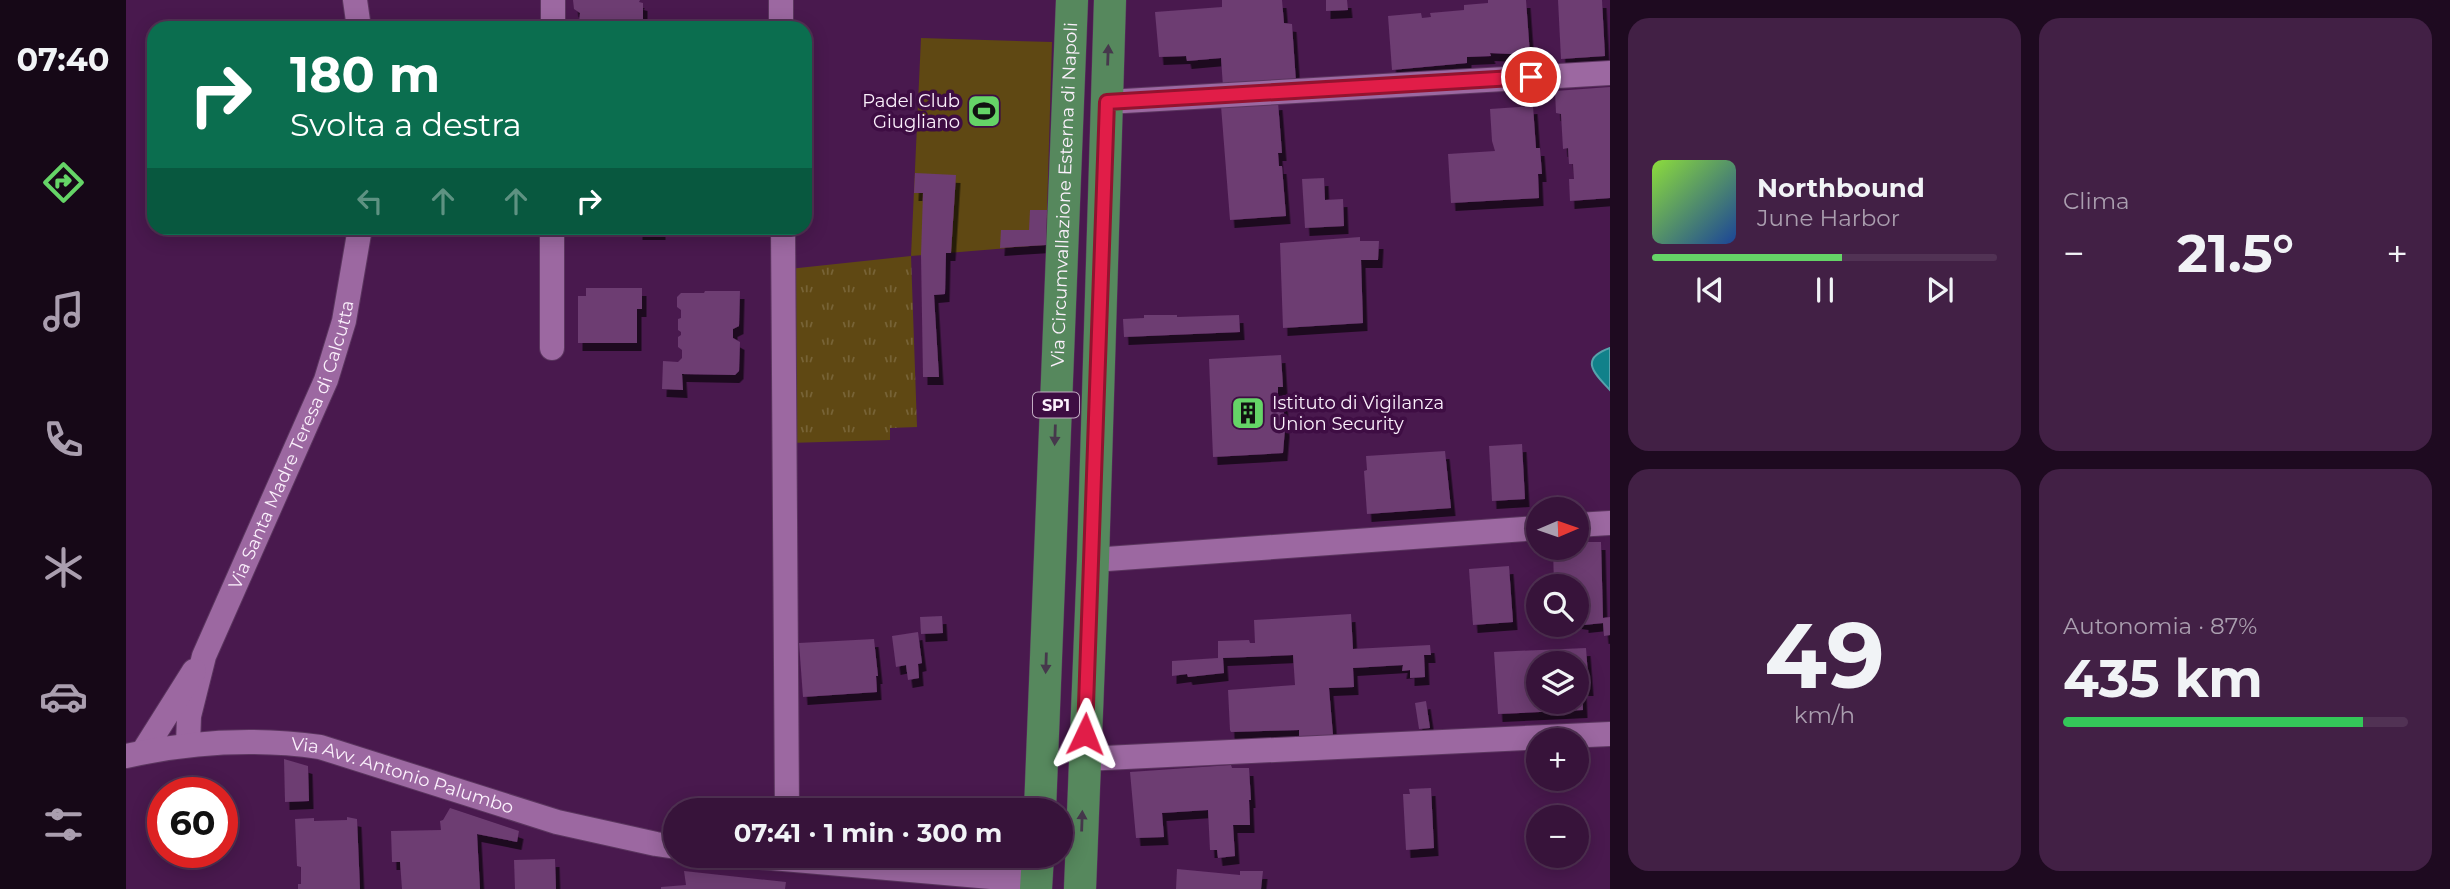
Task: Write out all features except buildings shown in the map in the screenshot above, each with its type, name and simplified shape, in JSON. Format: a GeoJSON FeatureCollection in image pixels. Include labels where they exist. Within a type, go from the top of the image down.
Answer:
{"type":"FeatureCollection","features":[{"type":"Feature","properties":{"kind":"main road","name":"Via Circumvallazione Esterna di Napoli"},"geometry":{"type":"LineString","coordinates":[[1040,798],[1072,0]]}},
{"type":"Feature","properties":{"kind":"main road","name":"SP1"},"geometry":{"type":"LineString","coordinates":[[1080,889],[1110,0]]}},
{"type":"Feature","properties":{"kind":"street"},"geometry":{"type":"LineString","coordinates":[[355,0],[358,21]]}},
{"type":"Feature","properties":{"kind":"street"},"geometry":{"type":"LineString","coordinates":[[553,0],[553,21]]}},
{"type":"Feature","properties":{"kind":"street"},"geometry":{"type":"LineString","coordinates":[[781,0],[781,21]]}},
{"type":"Feature","properties":{"kind":"street"},"geometry":{"type":"LineString","coordinates":[[1107,102],[1610,73]]}},
{"type":"Feature","properties":{"kind":"street","name":"Via Santa Madre Teresa di Calcutta"},"geometry":{"type":"LineString","coordinates":[[188,745],[189,716],[204,656],[326,380],[344,321],[359,235]]}},
{"type":"Feature","properties":{"kind":"street"},"geometry":{"type":"LineString","coordinates":[[552,235],[552,348]]}},
{"type":"Feature","properties":{"kind":"street"},"geometry":{"type":"LineString","coordinates":[[783,235],[786,798]]}},
{"type":"Feature","properties":{"kind":"street"},"geometry":{"type":"LineString","coordinates":[[1589,524],[1610,523]]}},
{"type":"Feature","properties":{"kind":"street"},"geometry":{"type":"LineString","coordinates":[[1093,560],[1526,529]]}},
{"type":"Feature","properties":{"kind":"street","name":"Via Santa Madre Teresa di Calcutta"},"geometry":{"type":"LineString","coordinates":[[135,754],[204,656]]}},
{"type":"Feature","properties":{"kind":"street"},"geometry":{"type":"LineString","coordinates":[[1084,759],[1610,734]]}},
{"type":"Feature","properties":{"kind":"street","name":"Via Avv. Antonio Palumbo"},"geometry":{"type":"LineString","coordinates":[[135,754],[188,745],[285,742],[320,747],[557,822],[663,844]]}},
{"type":"Feature","properties":{"kind":"street"},"geometry":{"type":"LineString","coordinates":[[934,868],[1037,875]]}},
{"type":"Feature","properties":{"kind":"green space","name":"Padel Club Giugliano"},"geometry":{"type":"Polygon","coordinates":[[[921,38],[1052,42],[1046,245],[911,256],[921,38]]]}},
{"type":"Feature","properties":{"kind":"green space"},"geometry":{"type":"Polygon","coordinates":[[[911,256],[917,427],[890,428],[890,440],[788,443],[789,269],[911,256]]]}},
{"type":"Feature","properties":{"kind":"shaded area"},"geometry":{"type":"Polygon","coordinates":[[[1610,348],[1610,390],[1595,373],[1592,362],[1600,352],[1610,348]]]}},
{"type":"Feature","properties":{"kind":"place","name":"Padel Club Giugliano"},"geometry":{"type":"Point","coordinates":[984,111]}},
{"type":"Feature","properties":{"kind":"place","name":"Istituto di Vigilanza Union Security"},"geometry":{"type":"Point","coordinates":[1248,413]}},
{"type":"Feature","properties":{"kind":"route"},"geometry":{"type":"LineString","coordinates":[[1085,734],[1107,102],[1531,77]]}}]}
